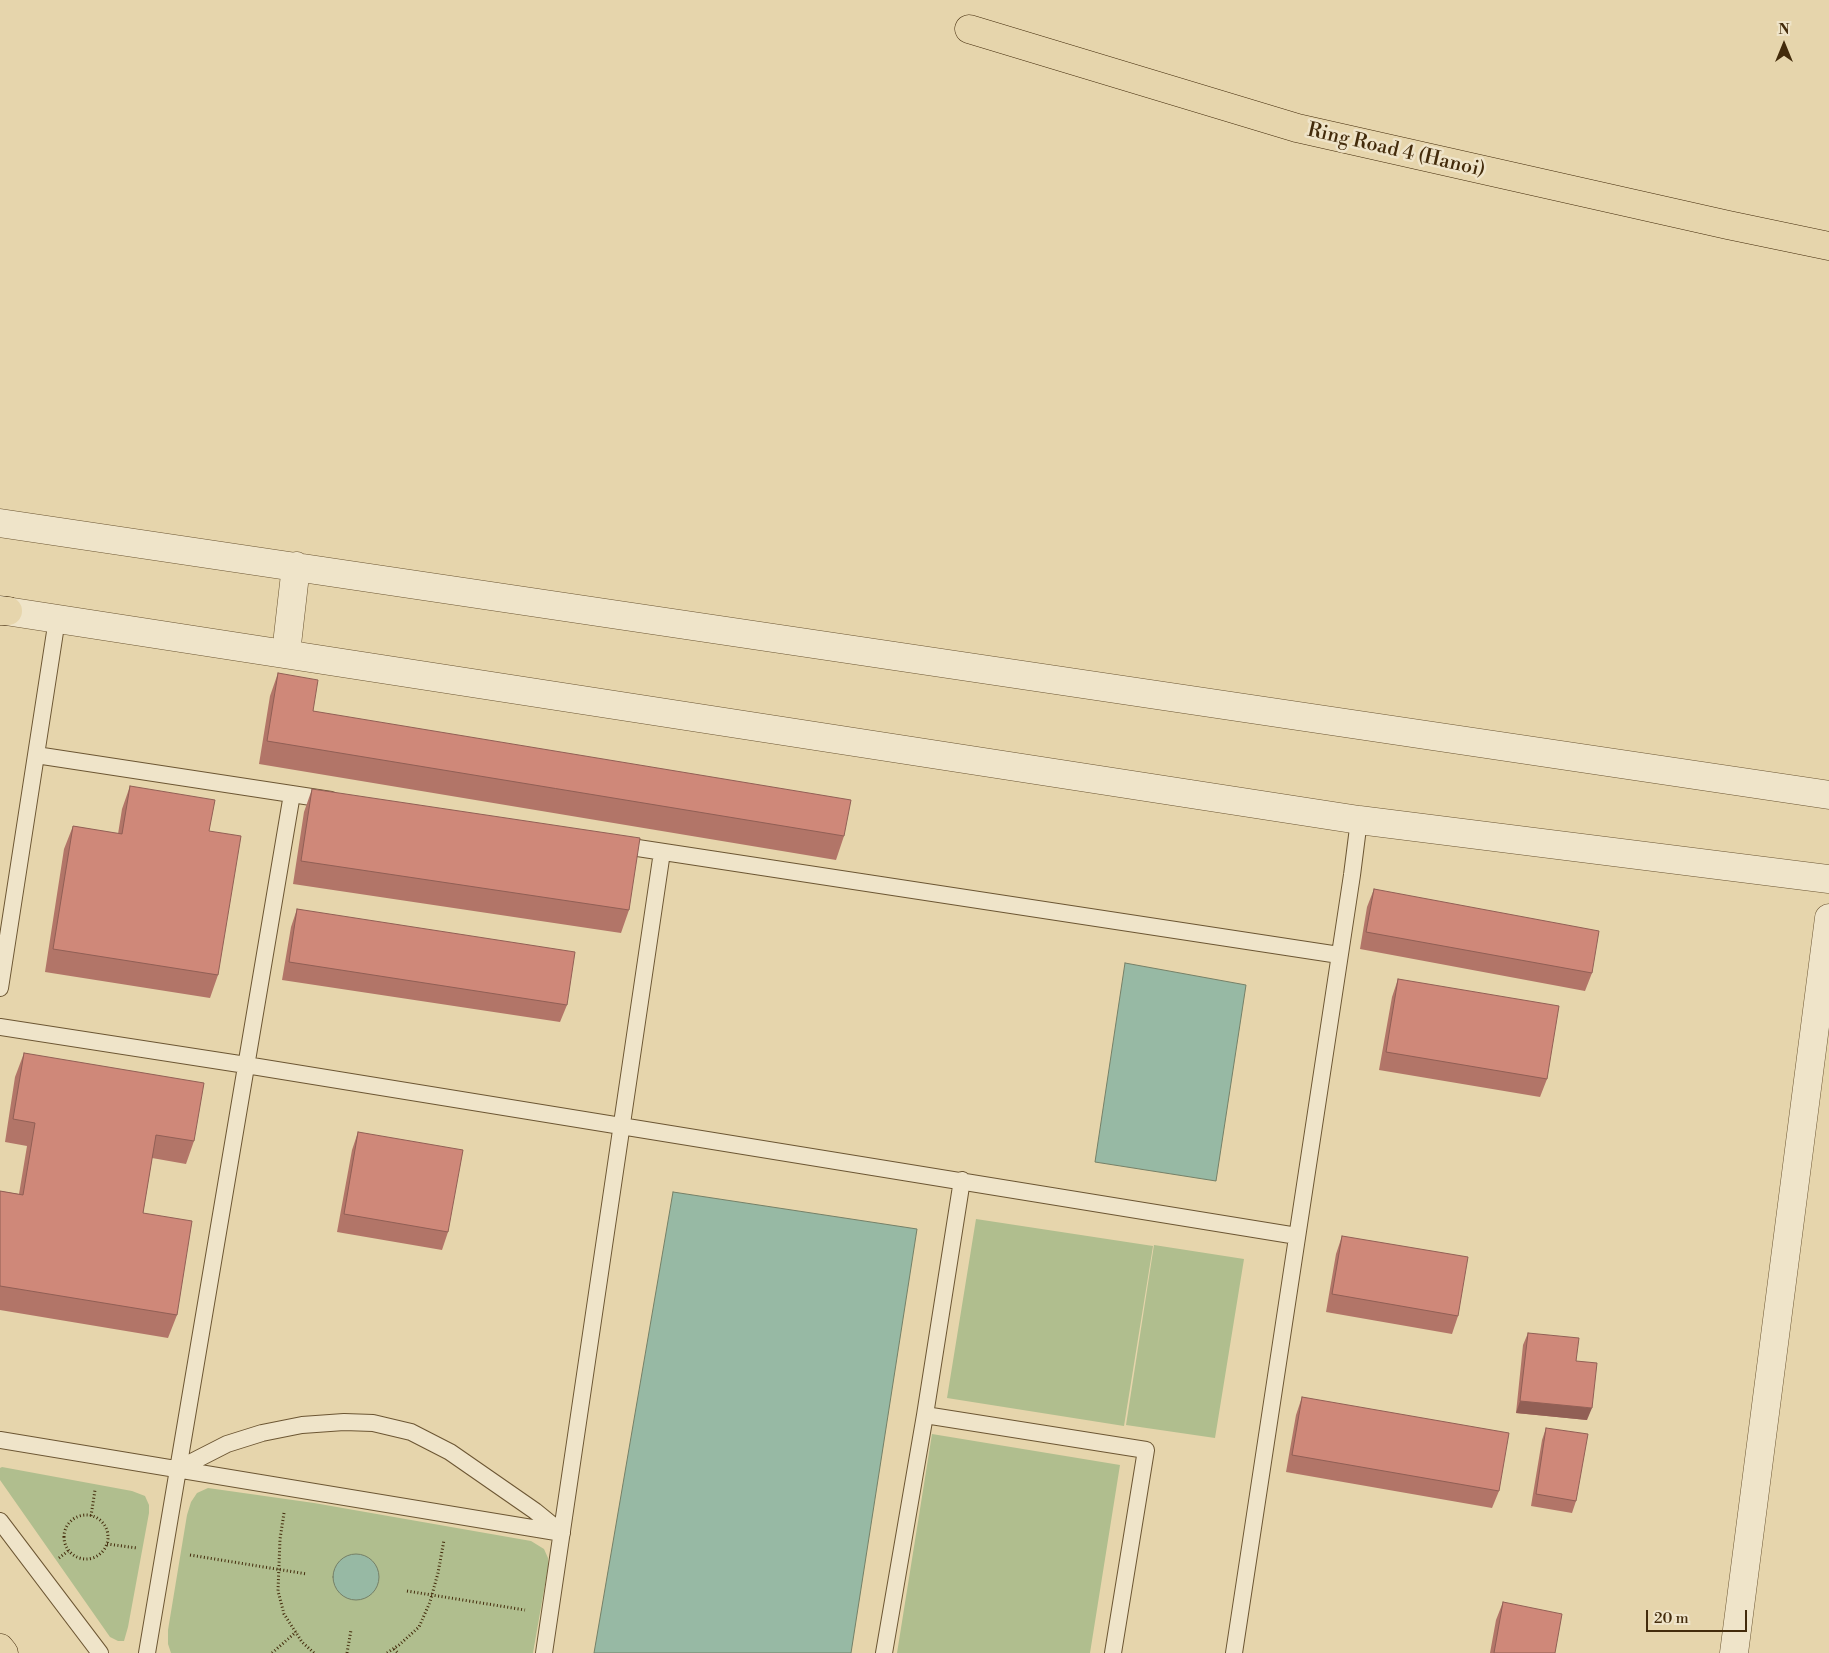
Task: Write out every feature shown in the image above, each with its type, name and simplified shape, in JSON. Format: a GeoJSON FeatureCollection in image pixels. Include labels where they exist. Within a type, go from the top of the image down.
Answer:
{"type":"FeatureCollection","features":[{"type":"Feature","properties":{"kind":"main road","name":"Ring Road 4 (Hanoi)"},"geometry":{"type":"LineString","coordinates":[[969,29],[1297,128],[1689,217],[1829,246]]}},
{"type":"Feature","properties":{"kind":"main road"},"geometry":{"type":"LineString","coordinates":[[0,1648],[4,1653]]}},
{"type":"Feature","properties":{"kind":"street"},"geometry":{"type":"LineString","coordinates":[[0,523],[1829,795]]}},
{"type":"Feature","properties":{"kind":"street"},"geometry":{"type":"LineString","coordinates":[[286,653],[296,566]]}},
{"type":"Feature","properties":{"kind":"street"},"geometry":{"type":"LineString","coordinates":[[3,611],[286,653],[1359,820],[1829,879]]}},
{"type":"Feature","properties":{"kind":"street"},"geometry":{"type":"LineString","coordinates":[[1734,1653],[1829,918]]}},
{"type":"Feature","properties":{"kind":"lane"},"geometry":{"type":"LineString","coordinates":[[0,988],[57,620]]}},
{"type":"Feature","properties":{"kind":"lane"},"geometry":{"type":"LineString","coordinates":[[36,755],[350,803]]}},
{"type":"Feature","properties":{"kind":"lane"},"geometry":{"type":"LineString","coordinates":[[146,1653],[292,794]]}},
{"type":"Feature","properties":{"kind":"lane"},"geometry":{"type":"LineString","coordinates":[[1234,1653],[1359,820]]}},
{"type":"Feature","properties":{"kind":"lane"},"geometry":{"type":"LineString","coordinates":[[604,843],[1340,955]]}},
{"type":"Feature","properties":{"kind":"lane"},"geometry":{"type":"LineString","coordinates":[[544,1653],[662,852]]}},
{"type":"Feature","properties":{"kind":"lane"},"geometry":{"type":"LineString","coordinates":[[0,1027],[962,1180],[1297,1236]]}},
{"type":"Feature","properties":{"kind":"lane"},"geometry":{"type":"LineString","coordinates":[[884,1653],[925,1415],[962,1180]]}},
{"type":"Feature","properties":{"kind":"lane"},"geometry":{"type":"LineString","coordinates":[[925,1415],[1146,1450],[1113,1653]]}},
{"type":"Feature","properties":{"kind":"lane"},"geometry":{"type":"LineString","coordinates":[[178,1470],[227,1444],[262,1433],[302,1425],[344,1422],[373,1423],[411,1432],[450,1452],[535,1511],[562,1533]]}},
{"type":"Feature","properties":{"kind":"lane"},"geometry":{"type":"LineString","coordinates":[[0,1440],[562,1533]]}},
{"type":"Feature","properties":{"kind":"lane"},"geometry":{"type":"LineString","coordinates":[[0,1521],[100,1653]]}},
{"type":"Feature","properties":{"kind":"path"},"geometry":{"type":"LineString","coordinates":[[91,1516],[95,1490]]}},
{"type":"Feature","properties":{"kind":"path"},"geometry":{"type":"LineString","coordinates":[[285,1505],[280,1539],[278,1591],[284,1614],[302,1642],[314,1653]]}},
{"type":"Feature","properties":{"kind":"path"},"geometry":{"type":"LineString","coordinates":[[80,1515],[91,1516],[101,1521],[105,1526],[108,1533],[107,1544],[96,1557],[81,1559],[68,1551],[63,1537],[68,1523],[80,1515]]}},
{"type":"Feature","properties":{"kind":"path"},"geometry":{"type":"LineString","coordinates":[[387,1653],[419,1627],[438,1573],[445,1535]]}},
{"type":"Feature","properties":{"kind":"path"},"geometry":{"type":"LineString","coordinates":[[107,1544],[137,1548]]}},
{"type":"Feature","properties":{"kind":"path"},"geometry":{"type":"LineString","coordinates":[[59,1558],[68,1551]]}},
{"type":"Feature","properties":{"kind":"path"},"geometry":{"type":"LineString","coordinates":[[189,1555],[307,1574]]}},
{"type":"Feature","properties":{"kind":"path"},"geometry":{"type":"LineString","coordinates":[[407,1591],[524,1610]]}},
{"type":"Feature","properties":{"kind":"path"},"geometry":{"type":"LineString","coordinates":[[346,1653],[350,1630]]}},
{"type":"Feature","properties":{"kind":"path"},"geometry":{"type":"LineString","coordinates":[[272,1653],[296,1632]]}},
{"type":"Feature","properties":{"kind":"path"},"geometry":{"type":"LineString","coordinates":[[394,1649],[398,1653]]}},
{"type":"Feature","properties":{"kind":"shaded area"},"geometry":{"type":"Polygon","coordinates":[[[1125,963],[1246,985],[1216,1181],[1095,1162],[1125,963]]]}},
{"type":"Feature","properties":{"kind":"shaded area"},"geometry":{"type":"Polygon","coordinates":[[[673,1192],[917,1229],[851,1653],[594,1653],[673,1192]]]}},
{"type":"Feature","properties":{"kind":"shaded area"},"geometry":{"type":"Polygon","coordinates":[[[976,1219],[1153,1246],[1124,1426],[947,1398],[976,1219]]]}},
{"type":"Feature","properties":{"kind":"shaded area"},"geometry":{"type":"Polygon","coordinates":[[[1154,1245],[1244,1259],[1215,1438],[1126,1425],[1154,1245]]]}},
{"type":"Feature","properties":{"kind":"shaded area"},"geometry":{"type":"Polygon","coordinates":[[[932,1434],[1120,1465],[1090,1653],[897,1653],[932,1434]]]}},
{"type":"Feature","properties":{"kind":"shaded area"},"geometry":{"type":"Polygon","coordinates":[[[0,1468],[132,1491],[145,1496],[149,1505],[149,1513],[124,1641],[118,1641],[110,1637],[0,1480],[0,1468]]]}},
{"type":"Feature","properties":{"kind":"shaded area"},"geometry":{"type":"Polygon","coordinates":[[[208,1488],[314,1503],[531,1541],[544,1549],[548,1558],[533,1653],[171,1653],[168,1644],[168,1630],[187,1515],[191,1502],[197,1493],[208,1488]]]}},
{"type":"Feature","properties":{"kind":"shaded area"},"geometry":{"type":"Polygon","coordinates":[[[352,1554],[360,1554],[369,1558],[375,1564],[379,1577],[375,1590],[369,1596],[360,1600],[352,1600],[343,1596],[337,1590],[333,1581],[333,1573],[337,1564],[343,1558],[352,1554]]]}},
{"type":"Feature","properties":{"kind":"building"},"geometry":{"type":"Polygon","coordinates":[[[278,673],[318,680],[313,711],[851,800],[844,836],[267,741],[278,673]]]}},
{"type":"Feature","properties":{"kind":"building"},"geometry":{"type":"Polygon","coordinates":[[[130,786],[215,800],[209,831],[241,836],[218,975],[53,949],[73,826],[122,834],[130,786]]]}},
{"type":"Feature","properties":{"kind":"building"},"geometry":{"type":"Polygon","coordinates":[[[312,789],[640,838],[629,910],[301,861],[312,789]]]}},
{"type":"Feature","properties":{"kind":"building"},"geometry":{"type":"Polygon","coordinates":[[[1374,889],[1599,931],[1592,973],[1366,932],[1374,889]]]}},
{"type":"Feature","properties":{"kind":"building"},"geometry":{"type":"Polygon","coordinates":[[[297,909],[575,952],[567,1005],[289,962],[297,909]]]}},
{"type":"Feature","properties":{"kind":"building"},"geometry":{"type":"Polygon","coordinates":[[[1398,979],[1559,1006],[1547,1079],[1386,1052],[1398,979]]]}},
{"type":"Feature","properties":{"kind":"building"},"geometry":{"type":"Polygon","coordinates":[[[24,1053],[204,1083],[194,1141],[156,1135],[143,1213],[192,1221],[177,1315],[0,1286],[0,1191],[23,1195],[35,1123],[13,1119],[24,1053]]]}},
{"type":"Feature","properties":{"kind":"building"},"geometry":{"type":"Polygon","coordinates":[[[358,1132],[463,1150],[448,1232],[344,1214],[358,1132]]]}},
{"type":"Feature","properties":{"kind":"building"},"geometry":{"type":"Polygon","coordinates":[[[1342,1236],[1468,1257],[1458,1316],[1332,1294],[1342,1236]]]}},
{"type":"Feature","properties":{"kind":"building"},"geometry":{"type":"Polygon","coordinates":[[[1528,1333],[1579,1338],[1576,1361],[1597,1363],[1592,1408],[1520,1401],[1528,1333]]]}},
{"type":"Feature","properties":{"kind":"building"},"geometry":{"type":"Polygon","coordinates":[[[1302,1397],[1509,1433],[1499,1491],[1292,1455],[1302,1397]]]}},
{"type":"Feature","properties":{"kind":"building"},"geometry":{"type":"Polygon","coordinates":[[[1546,1428],[1588,1434],[1576,1501],[1536,1494],[1546,1428]]]}},
{"type":"Feature","properties":{"kind":"building"},"geometry":{"type":"Polygon","coordinates":[[[1503,1602],[1562,1614],[1555,1653],[1494,1653],[1503,1602]]]}}]}
